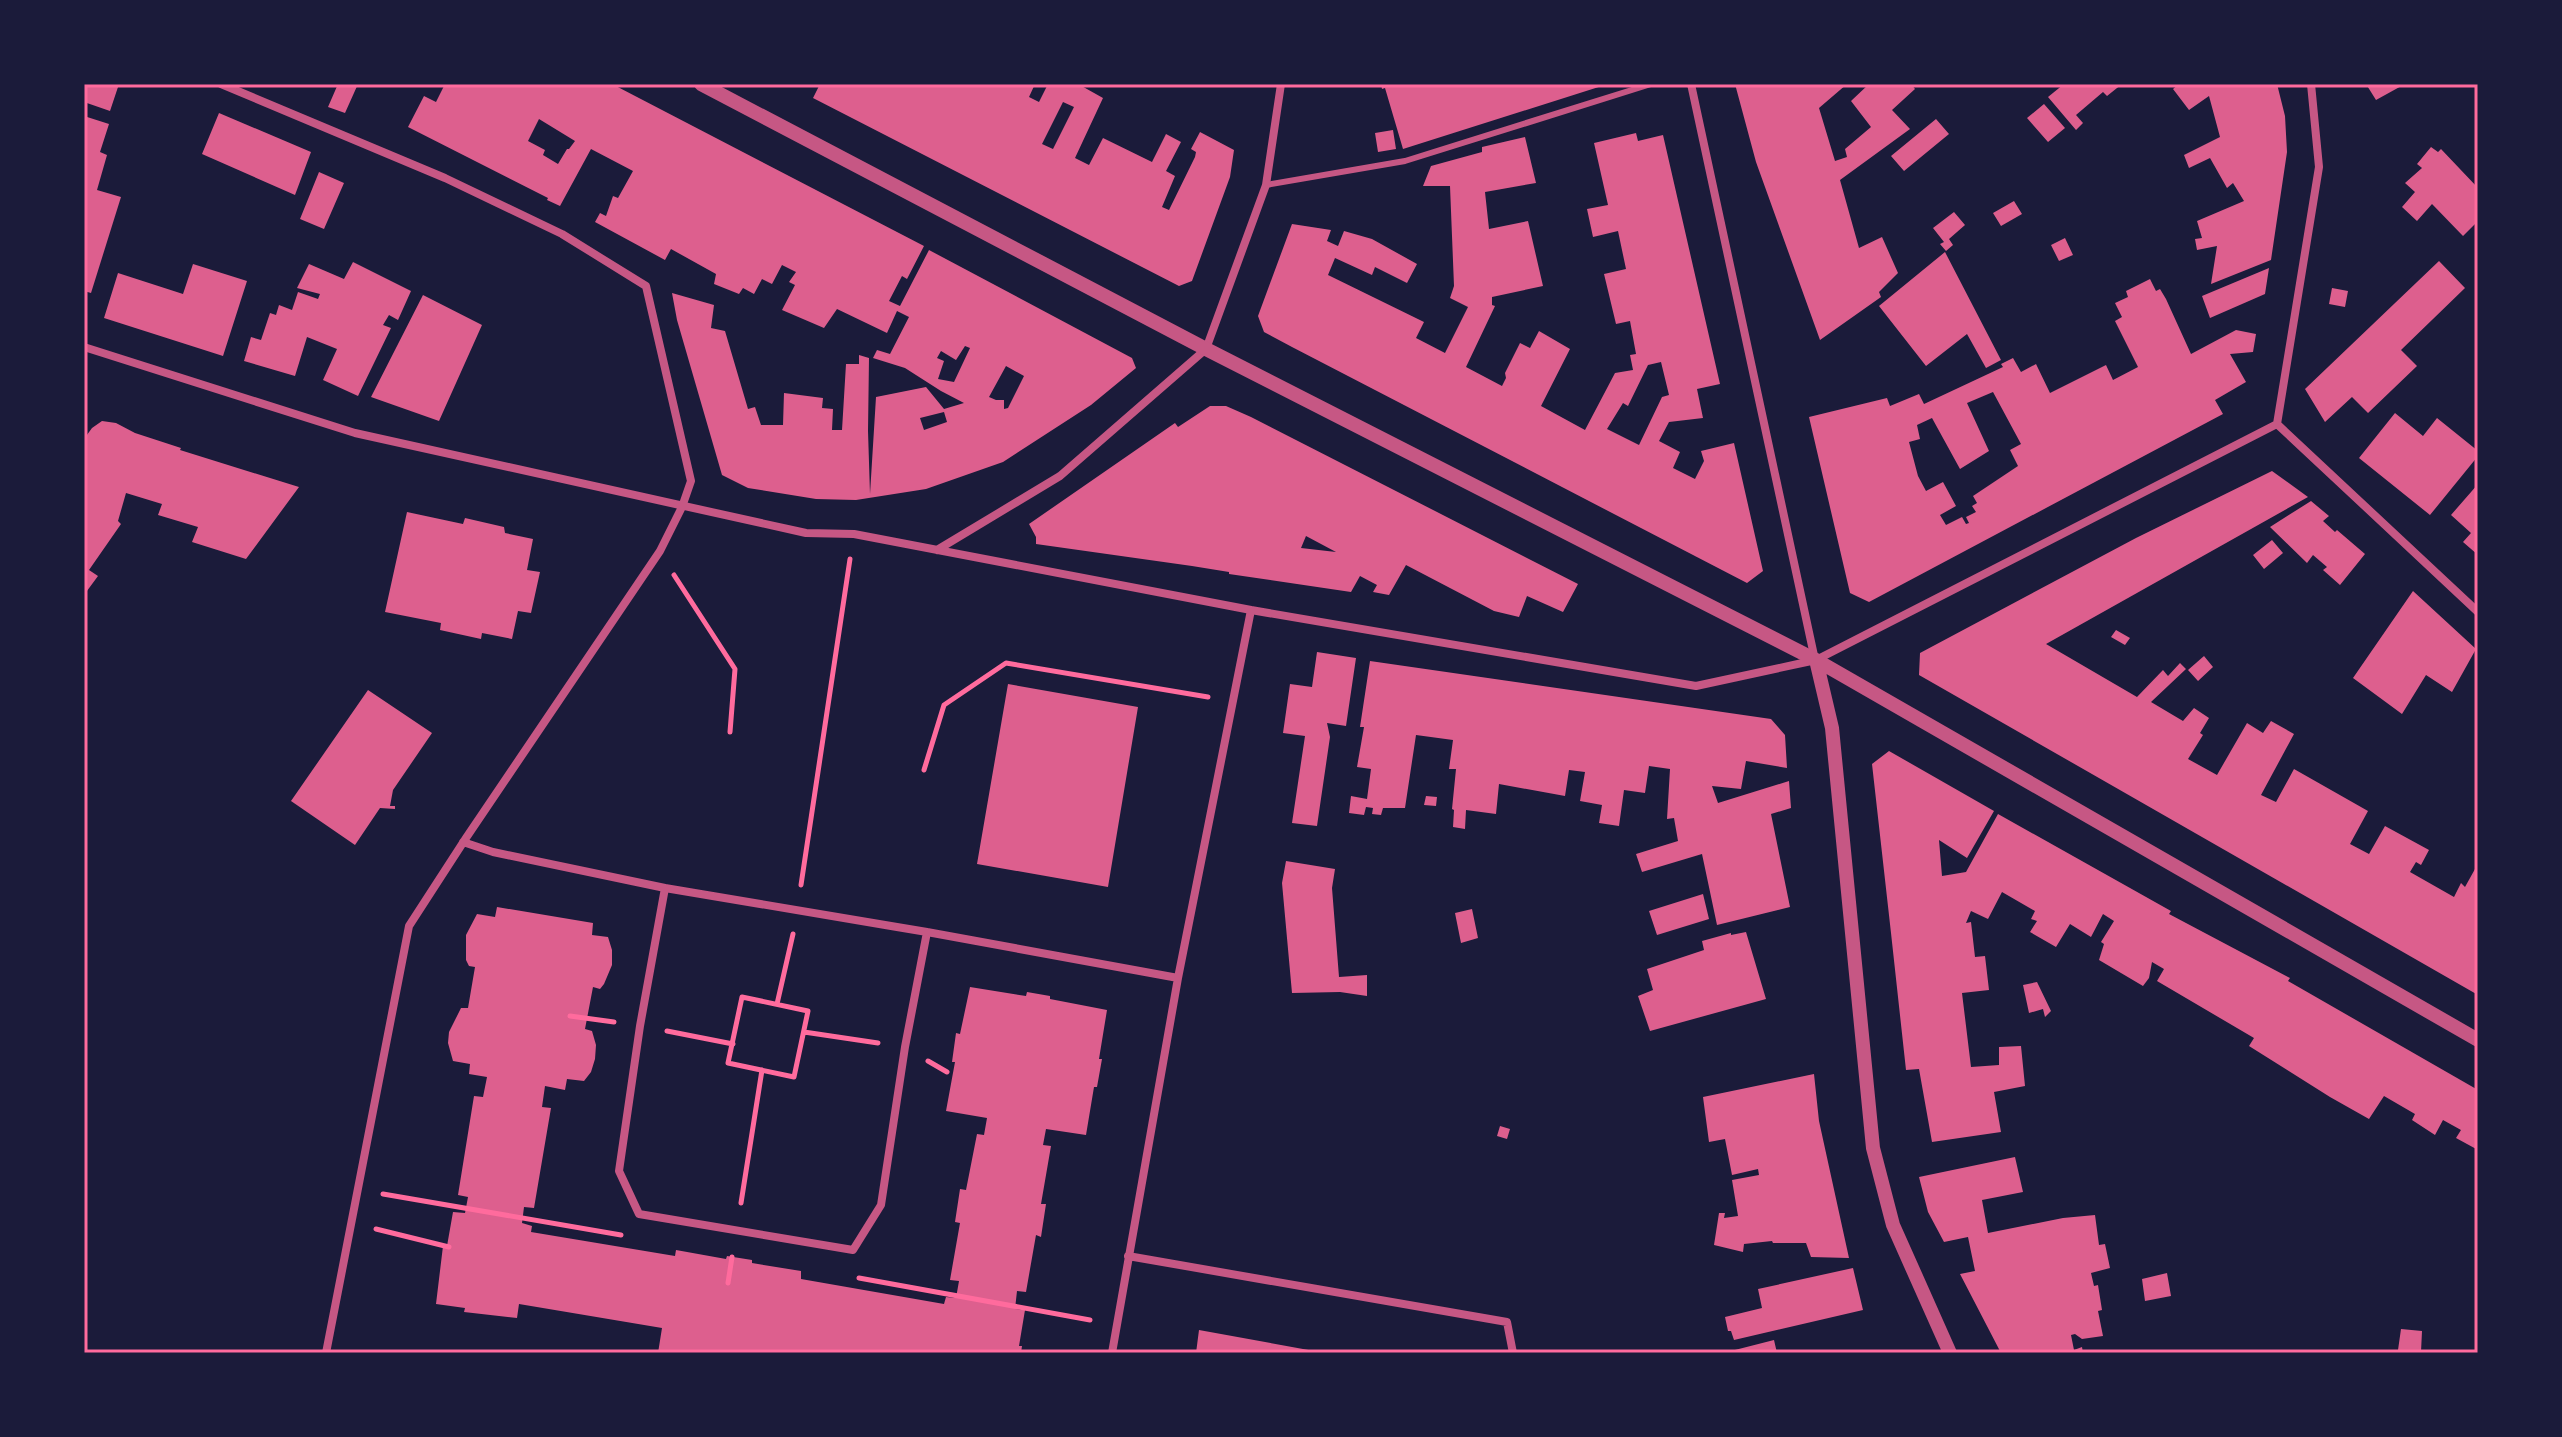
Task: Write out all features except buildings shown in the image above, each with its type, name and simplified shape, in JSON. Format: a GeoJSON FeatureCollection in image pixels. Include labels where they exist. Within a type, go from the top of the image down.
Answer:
{"type":"FeatureCollection","features":[{"type":"Feature","properties":{"kind":"street"},"geometry":{"type":"LineString","coordinates":[[221,84],[445,178],[562,234],[646,286],[691,481],[660,551],[409,926],[326,1353]]}},
{"type":"Feature","properties":{"kind":"street"},"geometry":{"type":"LineString","coordinates":[[701,84],[1206,349],[1816,660],[2478,1040]]}},
{"type":"Feature","properties":{"kind":"street"},"geometry":{"type":"LineString","coordinates":[[936,550],[1060,476],[1206,349],[1266,185],[1281,84]]}},
{"type":"Feature","properties":{"kind":"street"},"geometry":{"type":"LineString","coordinates":[[1691,84],[1832,728],[1873,1148],[1893,1225],[1950,1353]]}},
{"type":"Feature","properties":{"kind":"street"},"geometry":{"type":"LineString","coordinates":[[2277,424],[2319,167],[2311,84]]}},
{"type":"Feature","properties":{"kind":"street"},"geometry":{"type":"LineString","coordinates":[[84,347],[355,433],[682,507],[806,533],[854,534],[1251,610],[1696,686],[1816,660],[2277,424]]}},
{"type":"Feature","properties":{"kind":"street"},"geometry":{"type":"LineString","coordinates":[[2277,424],[2478,612]]}},
{"type":"Feature","properties":{"kind":"street"},"geometry":{"type":"LineString","coordinates":[[1112,1353],[1178,978],[1251,610]]}},
{"type":"Feature","properties":{"kind":"street"},"geometry":{"type":"LineString","coordinates":[[463,842],[493,852],[665,888],[1178,978]]}},
{"type":"Feature","properties":{"kind":"street"},"geometry":{"type":"LineString","coordinates":[[665,888],[640,1026],[619,1171],[639,1214],[853,1250],[881,1205],[905,1047],[927,932]]}},
{"type":"Feature","properties":{"kind":"street"},"geometry":{"type":"LineString","coordinates":[[1128,1256],[1507,1322],[1513,1353]]}},
{"type":"Feature","properties":{"kind":"lane"},"geometry":{"type":"LineString","coordinates":[[1266,185],[1405,161],[1651,84]]}},
{"type":"Feature","properties":{"kind":"path"},"geometry":{"type":"LineString","coordinates":[[777,1004],[798,911],[854,534]]}},
{"type":"Feature","properties":{"kind":"path"},"geometry":{"type":"LineString","coordinates":[[660,551],[735,669],[730,732]]}},
{"type":"Feature","properties":{"kind":"path"},"geometry":{"type":"LineString","coordinates":[[924,770],[944,705],[1006,663],[1232,702]]}},
{"type":"Feature","properties":{"kind":"path"},"geometry":{"type":"LineString","coordinates":[[742,997],[808,1011],[794,1077],[762,1070],[728,1063],[742,997]]}},
{"type":"Feature","properties":{"kind":"path"},"geometry":{"type":"LineString","coordinates":[[728,1283],[762,1070]]}},
{"type":"Feature","properties":{"kind":"path"},"geometry":{"type":"LineString","coordinates":[[352,1224],[449,1247]]}}]}
